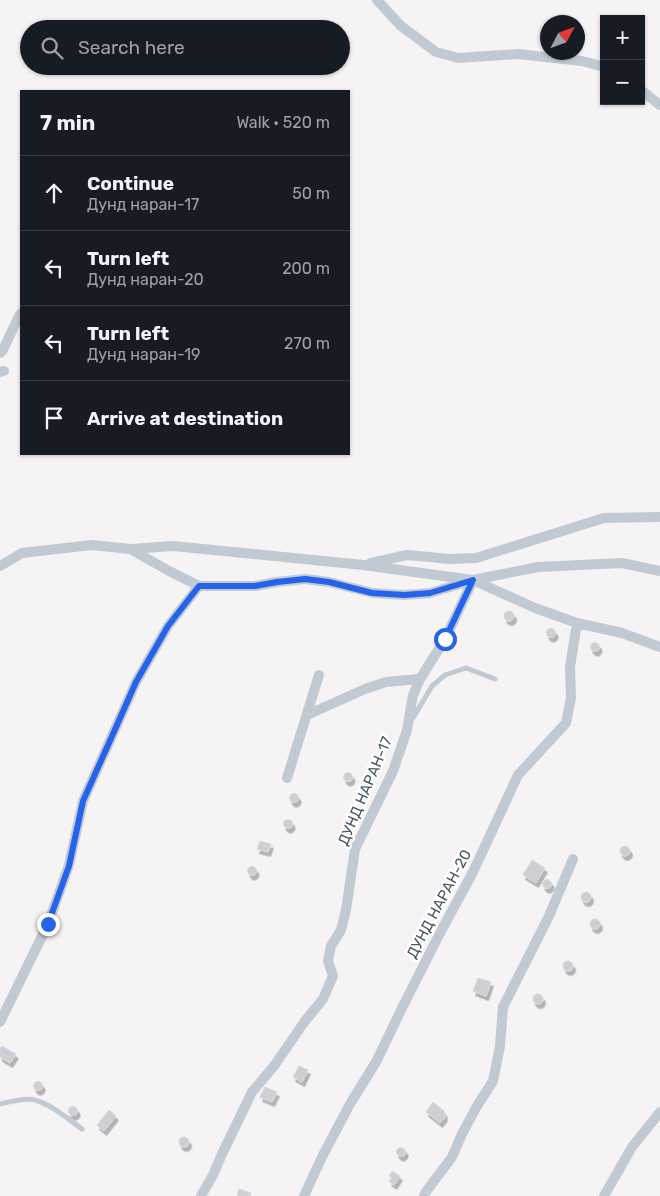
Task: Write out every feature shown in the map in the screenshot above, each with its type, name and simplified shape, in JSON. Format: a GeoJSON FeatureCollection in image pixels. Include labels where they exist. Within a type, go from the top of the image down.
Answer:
{"type":"FeatureCollection","features":[{"type":"Feature","properties":{"kind":"street"},"geometry":{"type":"LineString","coordinates":[[378,0],[401,26],[436,52],[458,58],[518,54],[582,60],[600,66]]}},
{"type":"Feature","properties":{"kind":"street"},"geometry":{"type":"LineString","coordinates":[[645,93],[660,105]]}},
{"type":"Feature","properties":{"kind":"street"},"geometry":{"type":"LineString","coordinates":[[0,353],[20,315]]}},
{"type":"Feature","properties":{"kind":"street"},"geometry":{"type":"LineString","coordinates":[[363,565],[407,555],[450,559],[476,558],[604,518],[660,517]]}},
{"type":"Feature","properties":{"kind":"street"},"geometry":{"type":"LineString","coordinates":[[0,566],[22,553],[92,545],[130,549],[173,546],[363,565],[473,580],[536,608],[577,623],[622,633],[660,647]]}},
{"type":"Feature","properties":{"kind":"street"},"geometry":{"type":"LineString","coordinates":[[130,549],[199,586],[255,586],[305,579],[329,582],[372,593],[404,595],[430,593],[473,580],[538,567],[622,563],[660,570]]}},
{"type":"Feature","properties":{"kind":"street","name":"ДУНД НАРАН-17"},"geometry":{"type":"LineString","coordinates":[[201,1196],[213,1175],[252,1092],[274,1066],[305,1021],[323,999],[333,976],[328,961],[331,946],[341,930],[346,910],[355,849],[393,771],[407,730],[413,695],[420,679],[445,639],[473,580]]}},
{"type":"Feature","properties":{"kind":"street"},"geometry":{"type":"LineString","coordinates":[[0,1022],[48,924],[69,866],[83,801],[136,682],[168,626],[199,586]]}},
{"type":"Feature","properties":{"kind":"street","name":"ДУНД НАРАН-20"},"geometry":{"type":"LineString","coordinates":[[304,1196],[322,1157],[350,1104],[376,1062],[473,872],[518,774],[566,723],[571,698],[570,667],[577,623]]}},
{"type":"Feature","properties":{"kind":"street"},"geometry":{"type":"LineString","coordinates":[[287,778],[320,675]]}},
{"type":"Feature","properties":{"kind":"street"},"geometry":{"type":"LineString","coordinates":[[308,715],[365,689],[386,682],[420,679]]}},
{"type":"Feature","properties":{"kind":"street"},"geometry":{"type":"LineString","coordinates":[[424,1196],[452,1157],[473,1113],[493,1081],[500,1046],[503,1007],[549,916],[573,859]]}},
{"type":"Feature","properties":{"kind":"street"},"geometry":{"type":"LineString","coordinates":[[604,1196],[632,1147],[660,1112]]}},
{"type":"Feature","properties":{"kind":"lane"},"geometry":{"type":"LineString","coordinates":[[407,730],[432,686],[445,675],[466,668],[495,680]]}},
{"type":"Feature","properties":{"kind":"lane"},"geometry":{"type":"LineString","coordinates":[[0,1104],[33,1099],[53,1108],[82,1129]]}},
{"type":"Feature","properties":{"kind":"building"},"geometry":{"type":"Polygon","coordinates":[[[507,611],[511,611],[514,616],[513,620],[507,621],[504,618],[504,614],[507,611]]]}},
{"type":"Feature","properties":{"kind":"building"},"geometry":{"type":"Polygon","coordinates":[[[551,628],[556,633],[551,638],[546,633],[551,628]]]}},
{"type":"Feature","properties":{"kind":"building"},"geometry":{"type":"Polygon","coordinates":[[[595,642],[600,647],[595,652],[590,647],[595,642]]]}},
{"type":"Feature","properties":{"kind":"building"},"geometry":{"type":"Polygon","coordinates":[[[348,772],[353,777],[348,782],[343,777],[348,772]]]}},
{"type":"Feature","properties":{"kind":"building"},"geometry":{"type":"Polygon","coordinates":[[[294,793],[299,798],[294,803],[289,798],[294,793]]]}},
{"type":"Feature","properties":{"kind":"building"},"geometry":{"type":"Polygon","coordinates":[[[288,819],[293,824],[288,829],[283,824],[288,819]]]}},
{"type":"Feature","properties":{"kind":"building"},"geometry":{"type":"Polygon","coordinates":[[[260,841],[271,844],[268,852],[257,849],[260,841]]]}},
{"type":"Feature","properties":{"kind":"building"},"geometry":{"type":"Polygon","coordinates":[[[623,846],[627,846],[630,851],[629,855],[623,856],[620,853],[620,849],[623,846]]]}},
{"type":"Feature","properties":{"kind":"building"},"geometry":{"type":"Polygon","coordinates":[[[532,860],[545,868],[536,883],[523,875],[532,860]]]}},
{"type":"Feature","properties":{"kind":"building"},"geometry":{"type":"Polygon","coordinates":[[[252,866],[257,871],[252,876],[247,871],[252,866]]]}},
{"type":"Feature","properties":{"kind":"building"},"geometry":{"type":"Polygon","coordinates":[[[547,879],[552,884],[547,889],[542,884],[547,879]]]}},
{"type":"Feature","properties":{"kind":"building"},"geometry":{"type":"Polygon","coordinates":[[[584,892],[588,892],[591,897],[590,901],[584,902],[581,899],[581,895],[584,892]]]}},
{"type":"Feature","properties":{"kind":"building"},"geometry":{"type":"Polygon","coordinates":[[[593,919],[597,919],[600,924],[599,928],[593,929],[590,926],[590,922],[593,919]]]}},
{"type":"Feature","properties":{"kind":"building"},"geometry":{"type":"Polygon","coordinates":[[[566,961],[570,961],[573,966],[572,970],[566,971],[563,968],[563,964],[566,961]]]}},
{"type":"Feature","properties":{"kind":"building"},"geometry":{"type":"Polygon","coordinates":[[[478,978],[491,982],[486,996],[473,991],[478,978]]]}},
{"type":"Feature","properties":{"kind":"building"},"geometry":{"type":"Polygon","coordinates":[[[538,994],[543,999],[538,1004],[533,999],[538,994]]]}},
{"type":"Feature","properties":{"kind":"building"},"geometry":{"type":"Polygon","coordinates":[[[2,1046],[16,1054],[10,1063],[0,1057],[0,1047],[2,1046]]]}},
{"type":"Feature","properties":{"kind":"building"},"geometry":{"type":"Polygon","coordinates":[[[299,1066],[308,1070],[302,1082],[293,1077],[299,1066]]]}},
{"type":"Feature","properties":{"kind":"building"},"geometry":{"type":"Polygon","coordinates":[[[38,1082],[42,1086],[38,1090],[34,1086],[38,1082]]]}},
{"type":"Feature","properties":{"kind":"building"},"geometry":{"type":"Polygon","coordinates":[[[265,1087],[277,1092],[272,1102],[260,1097],[265,1087]]]}},
{"type":"Feature","properties":{"kind":"building"},"geometry":{"type":"Polygon","coordinates":[[[433,1102],[444,1111],[445,1117],[440,1123],[426,1112],[433,1102]]]}},
{"type":"Feature","properties":{"kind":"building"},"geometry":{"type":"Polygon","coordinates":[[[73,1106],[78,1111],[73,1116],[68,1111],[73,1106]]]}},
{"type":"Feature","properties":{"kind":"building"},"geometry":{"type":"Polygon","coordinates":[[[109,1110],[116,1116],[104,1131],[97,1125],[109,1110]]]}},
{"type":"Feature","properties":{"kind":"building"},"geometry":{"type":"Polygon","coordinates":[[[184,1137],[189,1142],[184,1147],[179,1142],[184,1137]]]}},
{"type":"Feature","properties":{"kind":"building"},"geometry":{"type":"Polygon","coordinates":[[[401,1147],[406,1152],[401,1157],[396,1152],[401,1147]]]}},
{"type":"Feature","properties":{"kind":"building"},"geometry":{"type":"Polygon","coordinates":[[[392,1171],[400,1176],[394,1185],[389,1181],[392,1178],[389,1176],[392,1171]]]}},
{"type":"Feature","properties":{"kind":"building"},"geometry":{"type":"Polygon","coordinates":[[[239,1189],[251,1193],[250,1196],[237,1196],[239,1189]]]}},
{"type":"Feature","properties":{"kind":"route"},"geometry":{"type":"LineString","coordinates":[[48,924],[69,866],[83,801],[136,682],[168,626],[199,586],[255,586],[305,579],[329,582],[372,593],[404,595],[430,593],[473,580],[445,639]]}}]}
